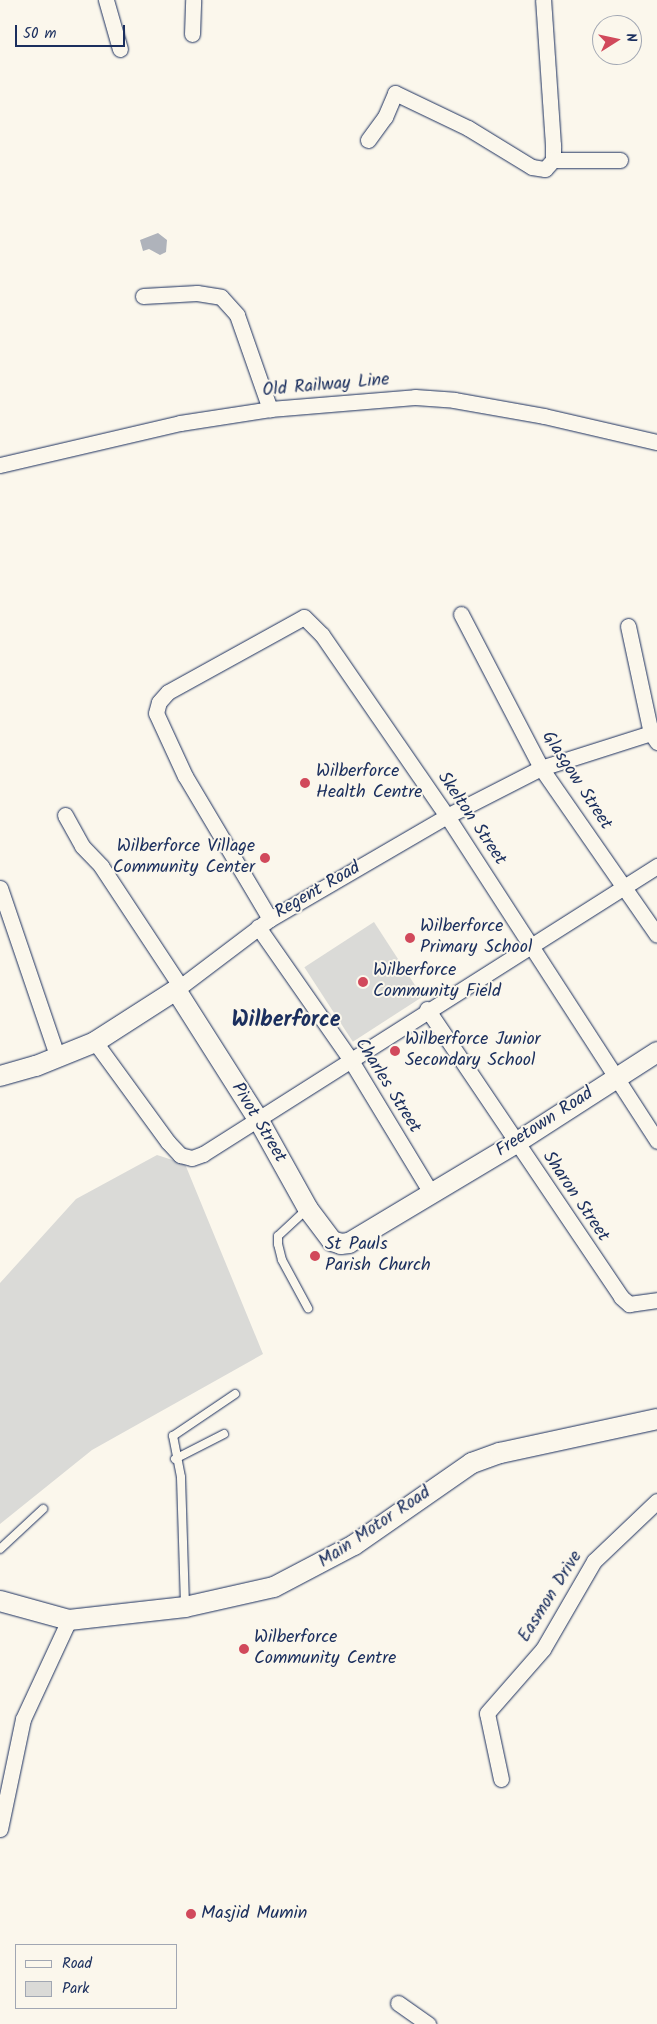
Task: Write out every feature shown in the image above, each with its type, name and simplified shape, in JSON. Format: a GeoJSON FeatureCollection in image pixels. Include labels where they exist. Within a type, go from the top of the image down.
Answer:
{"type":"FeatureCollection","features":[{"type":"Feature","properties":{"kind":"street"},"geometry":{"type":"LineString","coordinates":[[106,0],[120,49]]}},
{"type":"Feature","properties":{"kind":"street"},"geometry":{"type":"LineString","coordinates":[[192,34],[193,0]]}},
{"type":"Feature","properties":{"kind":"street"},"geometry":{"type":"LineString","coordinates":[[368,140],[385,117],[396,93],[468,128],[532,167],[545,169],[553,160],[544,0]]}},
{"type":"Feature","properties":{"kind":"street"},"geometry":{"type":"LineString","coordinates":[[553,160],[620,160]]}},
{"type":"Feature","properties":{"kind":"street"},"geometry":{"type":"LineString","coordinates":[[143,296],[197,293],[221,297],[236,315],[270,409]]}},
{"type":"Feature","properties":{"kind":"street","name":"Old Railway Line"},"geometry":{"type":"LineString","coordinates":[[0,465],[180,423],[270,409],[415,397],[454,400],[657,442]]}},
{"type":"Feature","properties":{"kind":"street","name":"Glasgow Street"},"geometry":{"type":"LineString","coordinates":[[461,614],[541,768],[625,884],[657,935]]}},
{"type":"Feature","properties":{"kind":"street","name":"Skelton Street"},"geometry":{"type":"LineString","coordinates":[[159,702],[168,692],[304,617],[322,635],[447,816],[657,1141]]}},
{"type":"Feature","properties":{"kind":"street"},"geometry":{"type":"LineString","coordinates":[[628,626],[654,738]]}},
{"type":"Feature","properties":{"kind":"street","name":"Charles Street"},"geometry":{"type":"LineString","coordinates":[[159,702],[156,713],[159,725],[264,923],[350,1059],[431,1193]]}},
{"type":"Feature","properties":{"kind":"street","name":"Regent Road"},"geometry":{"type":"LineString","coordinates":[[0,1076],[58,1058],[95,1042],[178,988],[264,923],[447,816],[541,768],[654,738]]}},
{"type":"Feature","properties":{"kind":"street"},"geometry":{"type":"LineString","coordinates":[[65,815],[82,846],[100,866],[178,988]]}},
{"type":"Feature","properties":{"kind":"street"},"geometry":{"type":"LineString","coordinates":[[95,1042],[168,1142],[180,1155],[192,1158],[203,1154],[625,884],[657,866]]}},
{"type":"Feature","properties":{"kind":"street"},"geometry":{"type":"LineString","coordinates":[[0,888],[58,1058]]}},
{"type":"Feature","properties":{"kind":"street","name":"Pivot Street"},"geometry":{"type":"LineString","coordinates":[[178,988],[258,1119],[308,1209],[332,1241],[341,1244],[349,1243]]}},
{"type":"Feature","properties":{"kind":"street","name":"Sharon Street"},"geometry":{"type":"LineString","coordinates":[[427,1010],[621,1297],[630,1304],[657,1300]]}},
{"type":"Feature","properties":{"kind":"street","name":"Freetown Road"},"geometry":{"type":"LineString","coordinates":[[349,1243],[516,1143],[657,1052]]}},
{"type":"Feature","properties":{"kind":"street","name":"Main Motor Road"},"geometry":{"type":"LineString","coordinates":[[0,1601],[69,1620],[186,1607],[274,1586],[314,1569],[354,1545],[472,1463],[500,1453],[657,1420]]}},
{"type":"Feature","properties":{"kind":"street","name":"Easmon Drive"},"geometry":{"type":"LineString","coordinates":[[501,1779],[487,1713],[552,1637],[594,1562],[657,1501]]}},
{"type":"Feature","properties":{"kind":"street"},"geometry":{"type":"LineString","coordinates":[[0,1829],[23,1719],[69,1620]]}},
{"type":"Feature","properties":{"kind":"street"},"geometry":{"type":"LineString","coordinates":[[398,2003],[428,2024]]}},
{"type":"Feature","properties":{"kind":"lane"},"geometry":{"type":"LineString","coordinates":[[308,1209],[278,1236],[282,1260],[308,1308]]}},
{"type":"Feature","properties":{"kind":"lane"},"geometry":{"type":"LineString","coordinates":[[186,1607],[180,1477],[173,1436],[235,1394]]}},
{"type":"Feature","properties":{"kind":"lane"},"geometry":{"type":"LineString","coordinates":[[176,1459],[224,1434]]}},
{"type":"Feature","properties":{"kind":"lane"},"geometry":{"type":"LineString","coordinates":[[0,1549],[43,1509]]}},
{"type":"Feature","properties":{"kind":"green space","name":"Wilberforce Community Field"},"geometry":{"type":"Polygon","coordinates":[[[374,922],[422,997],[353,1042],[304,967],[374,922]]]}},
{"type":"Feature","properties":{"kind":"green space"},"geometry":{"type":"Polygon","coordinates":[[[157,1155],[185,1164],[263,1354],[92,1450],[0,1524],[0,1283],[76,1199],[157,1155]]]}},
{"type":"Feature","properties":{"kind":"shaded area"},"geometry":{"type":"Polygon","coordinates":[[[158,233],[167,240],[166,252],[160,255],[149,249],[143,251],[140,240],[158,233]]]}},
{"type":"Feature","properties":{"kind":"place","name":"Wilberforce Health Centre"},"geometry":{"type":"Point","coordinates":[305,783]}},
{"type":"Feature","properties":{"kind":"place","name":"Wilberforce Village Community Center"},"geometry":{"type":"Point","coordinates":[265,858]}},
{"type":"Feature","properties":{"kind":"place","name":"Wilberforce Primary School"},"geometry":{"type":"Point","coordinates":[410,938]}},
{"type":"Feature","properties":{"kind":"place","name":"Wilberforce Community Field"},"geometry":{"type":"Point","coordinates":[363,982]}},
{"type":"Feature","properties":{"kind":"place","name":"Wilberforce Junior Secondary School"},"geometry":{"type":"Point","coordinates":[395,1051]}},
{"type":"Feature","properties":{"kind":"place","name":"St Pauls Parish Church"},"geometry":{"type":"Point","coordinates":[315,1256]}},
{"type":"Feature","properties":{"kind":"place","name":"Wilberforce Community Centre"},"geometry":{"type":"Point","coordinates":[244,1649]}},
{"type":"Feature","properties":{"kind":"place","name":"Masjid Mumin"},"geometry":{"type":"Point","coordinates":[191,1914]}},
{"type":"Feature","properties":{"kind":"district","name":"Wilberforce"},"geometry":{"type":"Point","coordinates":[286,1021]}}]}
